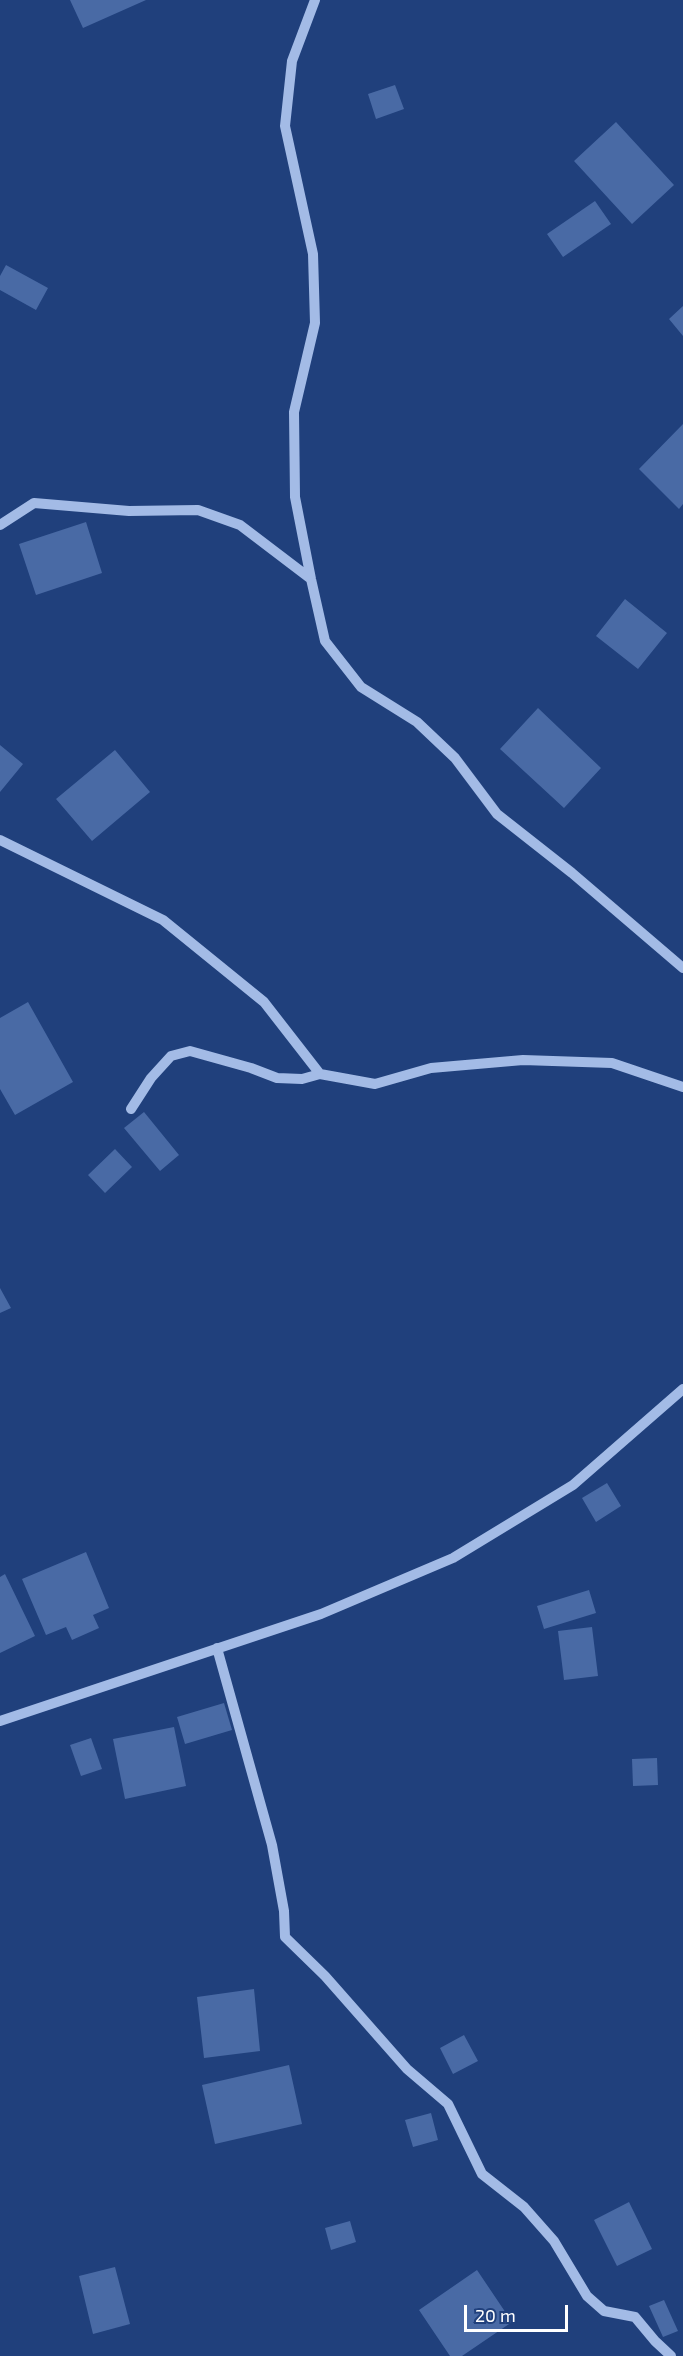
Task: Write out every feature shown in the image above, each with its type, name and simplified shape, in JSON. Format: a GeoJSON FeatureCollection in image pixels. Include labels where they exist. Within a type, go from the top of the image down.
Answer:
{"type":"FeatureCollection","features":[{"type":"Feature","properties":{"kind":"street"},"geometry":{"type":"LineString","coordinates":[[315,0],[292,61],[285,126],[313,254],[315,323],[294,412],[295,496],[326,641],[361,687],[417,722],[455,759],[496,814],[573,873],[683,968]]}},
{"type":"Feature","properties":{"kind":"street"},"geometry":{"type":"LineString","coordinates":[[0,525],[34,503],[129,511],[198,510],[240,525],[311,579]]}},
{"type":"Feature","properties":{"kind":"street"},"geometry":{"type":"LineString","coordinates":[[0,840],[163,920],[264,1002],[320,1074]]}},
{"type":"Feature","properties":{"kind":"street"},"geometry":{"type":"LineString","coordinates":[[131,1109],[151,1078],[171,1056],[190,1051],[251,1068],[277,1078],[302,1078],[320,1074],[375,1084],[431,1068],[523,1060],[612,1063],[683,1087]]}},
{"type":"Feature","properties":{"kind":"street"},"geometry":{"type":"LineString","coordinates":[[0,1721],[321,1614],[453,1558],[573,1485],[683,1389]]}},
{"type":"Feature","properties":{"kind":"street"},"geometry":{"type":"LineString","coordinates":[[218,1648],[272,1845],[284,1911],[285,1937],[325,1976],[407,2069],[448,2104],[482,2174],[524,2207],[554,2241],[587,2296],[604,2311],[635,2316],[655,2341],[671,2356]]}},
{"type":"Feature","properties":{"kind":"building"},"geometry":{"type":"Polygon","coordinates":[[[70,0],[146,0],[83,28],[70,0]]]}},
{"type":"Feature","properties":{"kind":"building"},"geometry":{"type":"Polygon","coordinates":[[[395,85],[404,109],[376,119],[368,94],[395,85]]]}},
{"type":"Feature","properties":{"kind":"building"},"geometry":{"type":"Polygon","coordinates":[[[616,122],[674,185],[632,224],[574,161],[616,122]]]}},
{"type":"Feature","properties":{"kind":"building"},"geometry":{"type":"Polygon","coordinates":[[[595,201],[611,224],[563,257],[547,234],[595,201]]]}},
{"type":"Feature","properties":{"kind":"building"},"geometry":{"type":"Polygon","coordinates":[[[6,265],[48,288],[36,310],[0,290],[0,276],[6,265]]]}},
{"type":"Feature","properties":{"kind":"building"},"geometry":{"type":"Polygon","coordinates":[[[683,306],[683,336],[669,319],[683,306]]]}},
{"type":"Feature","properties":{"kind":"building"},"geometry":{"type":"Polygon","coordinates":[[[683,424],[683,504],[679,509],[639,469],[683,424]]]}},
{"type":"Feature","properties":{"kind":"building"},"geometry":{"type":"Polygon","coordinates":[[[86,522],[102,573],[36,595],[19,544],[86,522]]]}},
{"type":"Feature","properties":{"kind":"building"},"geometry":{"type":"Polygon","coordinates":[[[625,599],[667,633],[638,669],[596,636],[625,599]]]}},
{"type":"Feature","properties":{"kind":"building"},"geometry":{"type":"Polygon","coordinates":[[[538,708],[601,768],[564,808],[500,749],[538,708]]]}},
{"type":"Feature","properties":{"kind":"building"},"geometry":{"type":"Polygon","coordinates":[[[0,745],[23,764],[0,792],[0,745]]]}},
{"type":"Feature","properties":{"kind":"building"},"geometry":{"type":"Polygon","coordinates":[[[115,750],[150,792],[92,841],[56,799],[115,750]]]}},
{"type":"Feature","properties":{"kind":"building"},"geometry":{"type":"Polygon","coordinates":[[[28,1002],[73,1082],[15,1115],[0,1089],[0,1018],[28,1002]]]}},
{"type":"Feature","properties":{"kind":"building"},"geometry":{"type":"Polygon","coordinates":[[[144,1112],[179,1155],[160,1171],[124,1128],[144,1112]]]}},
{"type":"Feature","properties":{"kind":"building"},"geometry":{"type":"Polygon","coordinates":[[[115,1149],[132,1167],[105,1193],[88,1175],[115,1149]]]}},
{"type":"Feature","properties":{"kind":"building"},"geometry":{"type":"Polygon","coordinates":[[[0,1288],[11,1308],[0,1313],[0,1288]]]}},
{"type":"Feature","properties":{"kind":"building"},"geometry":{"type":"Polygon","coordinates":[[[607,1483],[621,1506],[596,1522],[582,1498],[607,1483]]]}},
{"type":"Feature","properties":{"kind":"building"},"geometry":{"type":"Polygon","coordinates":[[[86,1552],[109,1608],[93,1615],[99,1628],[72,1640],[66,1627],[46,1635],[22,1579],[86,1552]]]}},
{"type":"Feature","properties":{"kind":"building"},"geometry":{"type":"Polygon","coordinates":[[[5,1574],[35,1636],[0,1653],[0,1577],[5,1574]]]}},
{"type":"Feature","properties":{"kind":"building"},"geometry":{"type":"Polygon","coordinates":[[[589,1590],[596,1613],[544,1629],[537,1606],[589,1590]]]}},
{"type":"Feature","properties":{"kind":"building"},"geometry":{"type":"Polygon","coordinates":[[[592,1627],[598,1676],[564,1680],[558,1631],[592,1627]]]}},
{"type":"Feature","properties":{"kind":"building"},"geometry":{"type":"Polygon","coordinates":[[[224,1703],[232,1730],[185,1744],[177,1717],[224,1703]]]}},
{"type":"Feature","properties":{"kind":"building"},"geometry":{"type":"Polygon","coordinates":[[[174,1727],[186,1786],[125,1799],[113,1739],[174,1727]]]}},
{"type":"Feature","properties":{"kind":"building"},"geometry":{"type":"Polygon","coordinates":[[[91,1738],[102,1769],[81,1776],[70,1745],[91,1738]]]}},
{"type":"Feature","properties":{"kind":"building"},"geometry":{"type":"Polygon","coordinates":[[[657,1758],[658,1785],[633,1786],[632,1759],[657,1758]]]}},
{"type":"Feature","properties":{"kind":"building"},"geometry":{"type":"Polygon","coordinates":[[[254,1989],[260,2051],[204,2058],[197,1997],[254,1989]]]}},
{"type":"Feature","properties":{"kind":"building"},"geometry":{"type":"Polygon","coordinates":[[[464,2035],[478,2061],[453,2074],[440,2048],[464,2035]]]}},
{"type":"Feature","properties":{"kind":"building"},"geometry":{"type":"Polygon","coordinates":[[[289,2065],[302,2124],[215,2144],[202,2085],[289,2065]]]}},
{"type":"Feature","properties":{"kind":"building"},"geometry":{"type":"Polygon","coordinates":[[[431,2113],[438,2140],[413,2147],[405,2120],[431,2113]]]}},
{"type":"Feature","properties":{"kind":"building"},"geometry":{"type":"Polygon","coordinates":[[[629,2202],[652,2249],[617,2266],[594,2220],[629,2202]]]}},
{"type":"Feature","properties":{"kind":"building"},"geometry":{"type":"Polygon","coordinates":[[[350,2221],[356,2242],[331,2250],[325,2228],[350,2221]]]}},
{"type":"Feature","properties":{"kind":"building"},"geometry":{"type":"Polygon","coordinates":[[[115,2267],[130,2324],[93,2334],[79,2276],[115,2267]]]}},
{"type":"Feature","properties":{"kind":"building"},"geometry":{"type":"Polygon","coordinates":[[[477,2270],[512,2322],[462,2356],[450,2356],[419,2310],[477,2270]]]}},
{"type":"Feature","properties":{"kind":"building"},"geometry":{"type":"Polygon","coordinates":[[[664,2300],[678,2331],[663,2337],[649,2306],[664,2300]]]}}]}
